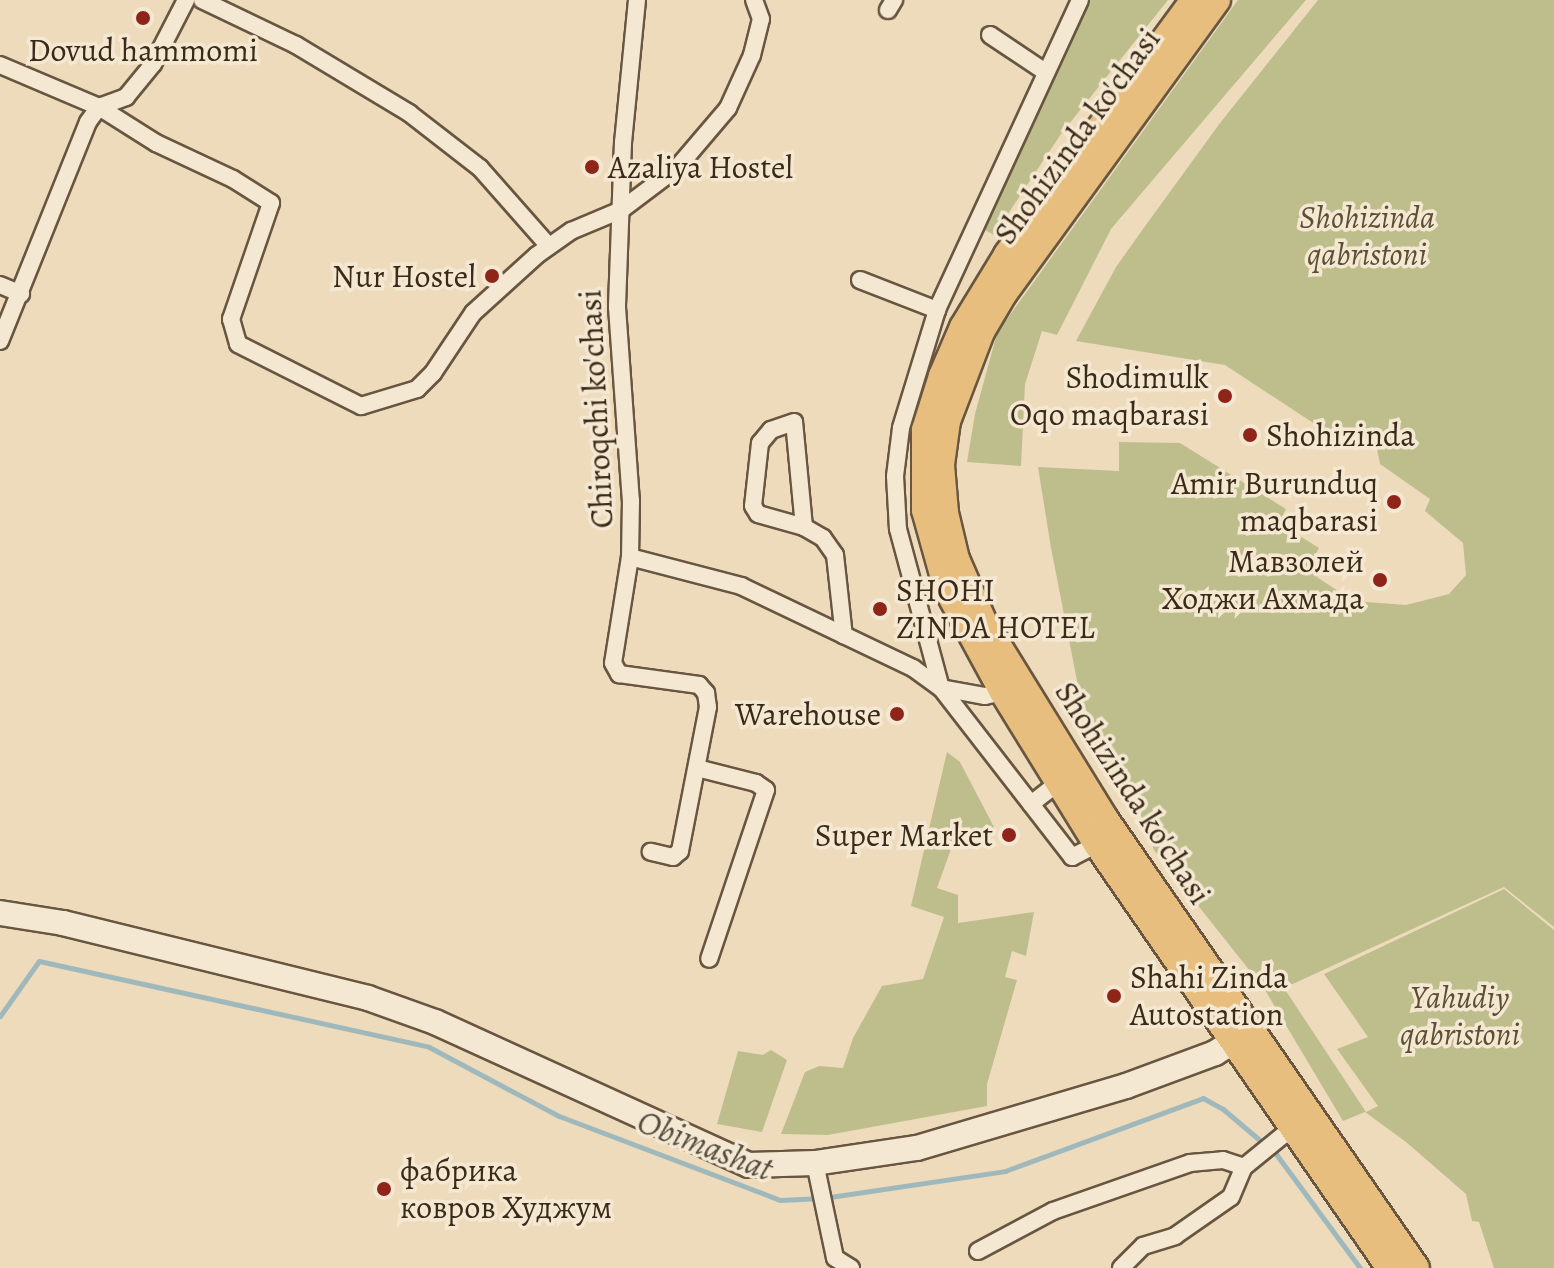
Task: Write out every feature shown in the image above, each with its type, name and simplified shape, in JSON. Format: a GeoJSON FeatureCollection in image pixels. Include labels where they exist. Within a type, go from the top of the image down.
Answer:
{"type":"FeatureCollection","features":[{"type":"Feature","properties":{"kind":"main road","name":"Shohizinda ko'chasi"},"geometry":{"type":"LineString","coordinates":[[1194,0],[989,281],[963,327],[942,376],[925,430],[923,482],[938,564],[959,614],[1003,692],[1097,844],[1242,1035],[1284,1134],[1398,1265]]}},
{"type":"Feature","properties":{"kind":"main road","name":"Shohizinda ko'chasi"},"geometry":{"type":"LineString","coordinates":[[1217,0],[993,311],[971,353],[955,398],[941,465],[949,537],[984,623],[1242,1035],[1398,1265]]}},
{"type":"Feature","properties":{"kind":"street"},"geometry":{"type":"LineString","coordinates":[[0,341],[74,153],[99,107],[126,97],[153,64],[186,0]]}},
{"type":"Feature","properties":{"kind":"street"},"geometry":{"type":"LineString","coordinates":[[202,0],[296,45],[409,113],[480,168],[548,245]]}},
{"type":"Feature","properties":{"kind":"street","name":"Chiroqchi ko'chasi"},"geometry":{"type":"LineString","coordinates":[[637,0],[623,142],[617,307],[631,500],[630,557],[741,586],[913,668],[941,688],[985,696],[1003,692]]}},
{"type":"Feature","properties":{"kind":"street"},"geometry":{"type":"LineString","coordinates":[[0,65],[99,107],[156,143],[233,179],[271,203],[231,319],[238,344],[361,406],[417,389],[433,373],[473,313],[548,245],[571,231],[621,210],[677,168],[728,108],[752,55],[761,19],[754,0]]}},
{"type":"Feature","properties":{"kind":"street"},"geometry":{"type":"LineString","coordinates":[[1080,0],[1044,71],[937,310],[901,428],[895,476],[901,542],[941,688],[1072,857],[1097,844]]}},
{"type":"Feature","properties":{"kind":"street"},"geometry":{"type":"LineString","coordinates":[[990,35],[1044,71]]}},
{"type":"Feature","properties":{"kind":"street"},"geometry":{"type":"LineString","coordinates":[[860,280],[937,310]]}},
{"type":"Feature","properties":{"kind":"street"},"geometry":{"type":"LineString","coordinates":[[0,285],[21,294]]}},
{"type":"Feature","properties":{"kind":"street"},"geometry":{"type":"LineString","coordinates":[[804,527],[794,422],[771,430],[760,443],[752,497],[758,514],[804,527],[823,538],[835,555],[844,636]]}},
{"type":"Feature","properties":{"kind":"street"},"geometry":{"type":"LineString","coordinates":[[630,557],[614,671],[699,685],[706,693],[708,707],[677,855],[651,852]]}},
{"type":"Feature","properties":{"kind":"street"},"geometry":{"type":"LineString","coordinates":[[697,768],[756,783],[766,790],[709,959]]}},
{"type":"Feature","properties":{"kind":"street"},"geometry":{"type":"LineString","coordinates":[[1031,804],[1059,782]]}},
{"type":"Feature","properties":{"kind":"street"},"geometry":{"type":"LineString","coordinates":[[0,913],[63,923],[368,998],[435,1022],[749,1165],[815,1163],[917,1148],[1126,1086],[1215,1053],[1242,1035]]}},
{"type":"Feature","properties":{"kind":"street"},"geometry":{"type":"LineString","coordinates":[[1121,1268],[1143,1246],[1175,1236],[1231,1197],[1247,1164],[1284,1134]]}},
{"type":"Feature","properties":{"kind":"street"},"geometry":{"type":"LineString","coordinates":[[978,1251],[1053,1211],[1190,1163],[1223,1160],[1247,1164]]}},
{"type":"Feature","properties":{"kind":"street"},"geometry":{"type":"LineString","coordinates":[[815,1163],[835,1258],[851,1268]]}},
{"type":"Feature","properties":{"kind":"green space"},"geometry":{"type":"Polygon","coordinates":[[[1081,0],[1168,0],[1061,134],[994,235],[976,225],[1081,0]]]}},
{"type":"Feature","properties":{"kind":"green space"},"geometry":{"type":"Polygon","coordinates":[[[1238,0],[1306,0],[1111,229],[1057,335],[1042,331],[1025,384],[1021,466],[967,462],[975,414],[996,337],[1004,323],[1238,0]]]}},
{"type":"Feature","properties":{"kind":"green space","name":"Shohizinda qabristoni"},"geometry":{"type":"Polygon","coordinates":[[[1318,0],[1554,0],[1554,927],[1504,887],[1284,988],[1366,1112],[1378,1106],[1337,1049],[1368,1037],[1324,974],[1504,889],[1554,930],[1554,1268],[1494,1268],[1479,1222],[1472,1221],[1466,1194],[1406,1142],[1365,1112],[1343,1121],[1265,990],[1154,850],[1131,789],[1118,793],[1079,691],[1051,548],[1038,467],[1119,471],[1119,442],[1180,443],[1286,509],[1279,523],[1319,548],[1312,560],[1322,567],[1317,577],[1353,601],[1406,605],[1449,594],[1466,575],[1463,543],[1425,511],[1430,499],[1380,464],[1377,449],[1352,434],[1336,438],[1225,365],[1076,341],[1116,267],[1220,123],[1318,0]]]}},
{"type":"Feature","properties":{"kind":"green space"},"geometry":{"type":"Polygon","coordinates":[[[947,752],[960,762],[994,827],[984,840],[959,827],[937,888],[958,895],[958,923],[1034,912],[1026,956],[1012,951],[1005,977],[1017,980],[987,1084],[987,1106],[828,1135],[781,1134],[805,1072],[819,1066],[843,1068],[853,1038],[882,986],[923,979],[944,917],[911,906],[947,752]]]}},
{"type":"Feature","properties":{"kind":"green space"},"geometry":{"type":"Polygon","coordinates":[[[771,1050],[787,1060],[762,1132],[717,1124],[738,1051],[763,1055],[771,1050]]]}},
{"type":"Feature","properties":{"kind":"waterway","name":"Obimashat"},"geometry":{"type":"LineString","coordinates":[[0,1016],[39,961],[429,1047],[559,1116],[780,1200],[823,1198],[1005,1171],[1203,1098],[1223,1109],[1276,1154],[1360,1268]]}},
{"type":"Feature","properties":{"kind":"place","name":"Dovud hammomi"},"geometry":{"type":"Point","coordinates":[143,18]}},
{"type":"Feature","properties":{"kind":"place","name":"Azaliya Hostel"},"geometry":{"type":"Point","coordinates":[592,167]}},
{"type":"Feature","properties":{"kind":"place","name":"Nur Hostel"},"geometry":{"type":"Point","coordinates":[492,276]}},
{"type":"Feature","properties":{"kind":"place","name":"Shodimulk Oqo maqbarasi"},"geometry":{"type":"Point","coordinates":[1225,396]}},
{"type":"Feature","properties":{"kind":"place","name":"Shohizinda"},"geometry":{"type":"Point","coordinates":[1250,435]}},
{"type":"Feature","properties":{"kind":"place","name":"Amir Burunduq maqbarasi"},"geometry":{"type":"Point","coordinates":[1394,502]}},
{"type":"Feature","properties":{"kind":"place","name":"Мавзолей Ходжи Ахмада"},"geometry":{"type":"Point","coordinates":[1380,580]}},
{"type":"Feature","properties":{"kind":"place","name":"SHOHI ZINDA HOTEL"},"geometry":{"type":"Point","coordinates":[880,609]}},
{"type":"Feature","properties":{"kind":"place","name":"Warehouse"},"geometry":{"type":"Point","coordinates":[897,714]}},
{"type":"Feature","properties":{"kind":"place","name":"Super Market"},"geometry":{"type":"Point","coordinates":[1009,835]}},
{"type":"Feature","properties":{"kind":"place","name":"Shahi Zinda Autostation"},"geometry":{"type":"Point","coordinates":[1114,996]}},
{"type":"Feature","properties":{"kind":"place","name":"фабрика ковров Худжум"},"geometry":{"type":"Point","coordinates":[384,1189]}},
{"type":"Feature","properties":{"kind":"park label","name":"Yahudiy qabristoni"},"geometry":{"type":"Point","coordinates":[1460,1016]}}]}
